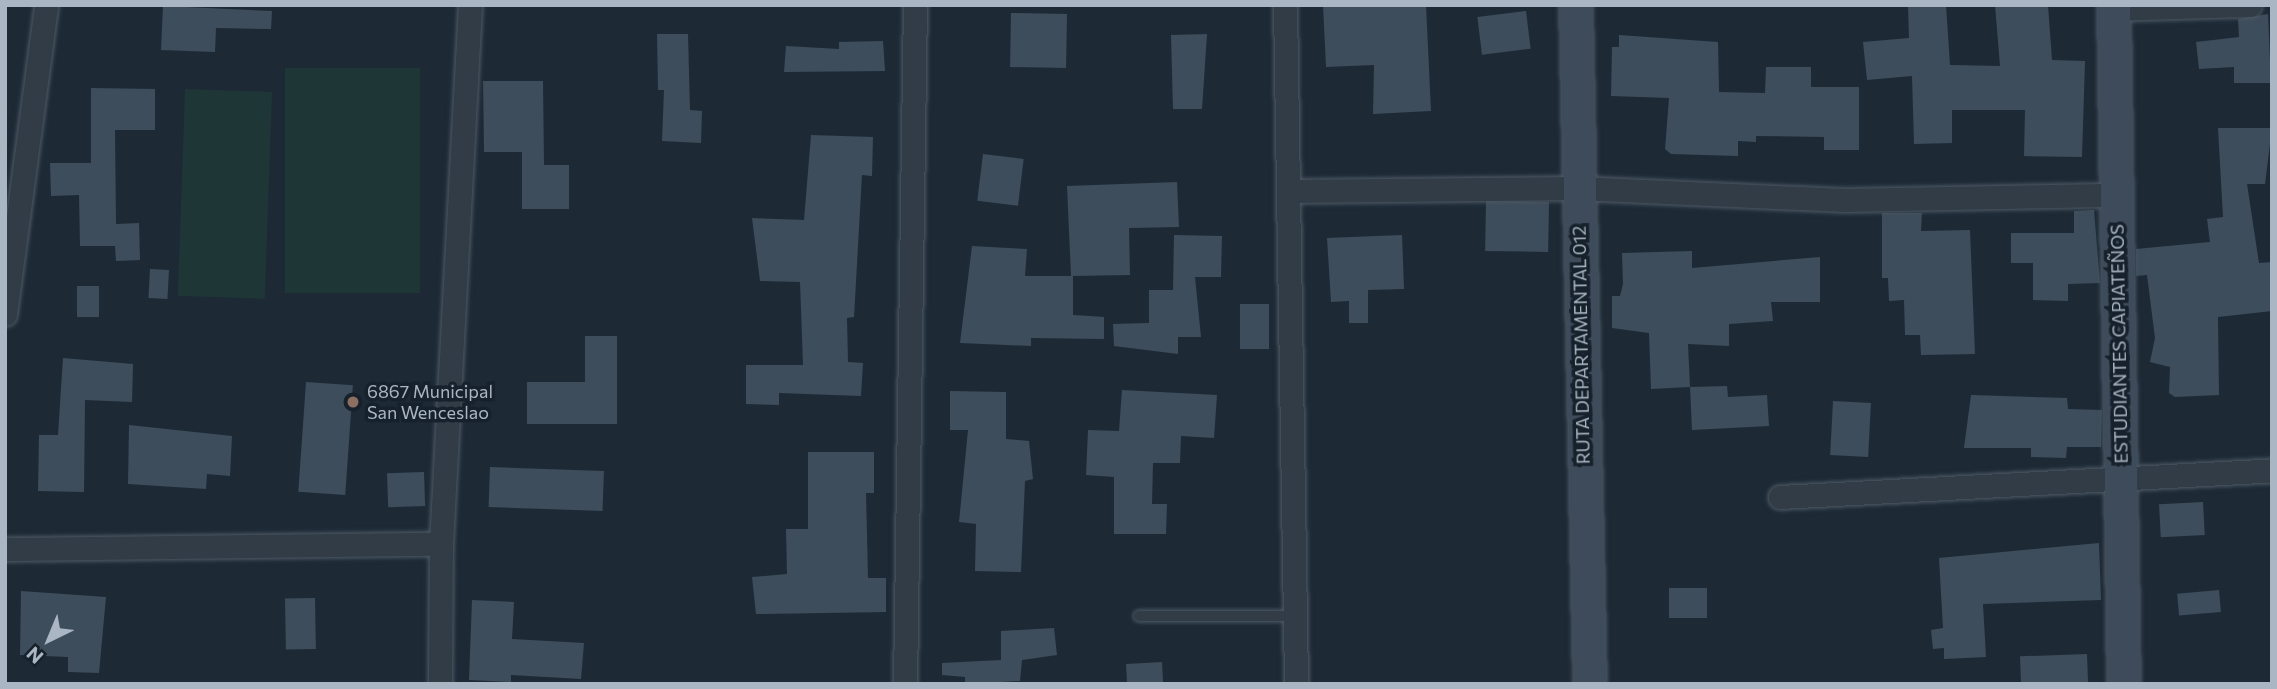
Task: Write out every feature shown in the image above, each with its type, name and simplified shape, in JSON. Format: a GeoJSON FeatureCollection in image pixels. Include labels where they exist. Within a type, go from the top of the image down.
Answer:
{"type":"FeatureCollection","features":[{"type":"Feature","properties":{"kind":"street"},"geometry":{"type":"LineString","coordinates":[[5,314],[46,5]]}},
{"type":"Feature","properties":{"kind":"street"},"geometry":{"type":"LineString","coordinates":[[440,684],[441,544],[470,5]]}},
{"type":"Feature","properties":{"kind":"street"},"geometry":{"type":"LineString","coordinates":[[905,684],[915,5]]}},
{"type":"Feature","properties":{"kind":"street"},"geometry":{"type":"LineString","coordinates":[[1285,5],[1292,191],[1292,616],[1296,684]]}},
{"type":"Feature","properties":{"kind":"street","name":"RUTA DEPARTAMENTAL 012"},"geometry":{"type":"LineString","coordinates":[[1576,5],[1590,684]]}},
{"type":"Feature","properties":{"kind":"street"},"geometry":{"type":"LineString","coordinates":[[2114,7],[2250,5]]}},
{"type":"Feature","properties":{"kind":"street","name":"ESTUDIANTES CAPIATEÑOS"},"geometry":{"type":"LineString","coordinates":[[2114,7],[2124,684]]}},
{"type":"Feature","properties":{"kind":"street"},"geometry":{"type":"LineString","coordinates":[[1292,191],[1578,188],[1845,200],[2117,195]]}},
{"type":"Feature","properties":{"kind":"street"},"geometry":{"type":"LineString","coordinates":[[1780,497],[2121,474],[2272,470]]}},
{"type":"Feature","properties":{"kind":"street"},"geometry":{"type":"LineString","coordinates":[[5,549],[441,544]]}},
{"type":"Feature","properties":{"kind":"lane"},"geometry":{"type":"LineString","coordinates":[[1139,616],[1292,616]]}},
{"type":"Feature","properties":{"kind":"green space"},"geometry":{"type":"Polygon","coordinates":[[[285,68],[420,68],[420,293],[285,293],[285,68]]]}},
{"type":"Feature","properties":{"kind":"green space"},"geometry":{"type":"Polygon","coordinates":[[[185,89],[272,92],[265,299],[178,296],[185,89]]]}},
{"type":"Feature","properties":{"kind":"building"},"geometry":{"type":"Polygon","coordinates":[[[1323,5],[1426,5],[1431,111],[1373,114],[1374,65],[1326,67],[1323,5]]]}},
{"type":"Feature","properties":{"kind":"building"},"geometry":{"type":"Polygon","coordinates":[[[1908,5],[1946,5],[1950,65],[2000,66],[1995,5],[2048,5],[2052,60],[2085,61],[2082,157],[2024,156],[2025,110],[1952,110],[1952,143],[1914,144],[1912,76],[1867,80],[1863,42],[1909,38],[1908,5]]]}},
{"type":"Feature","properties":{"kind":"building"},"geometry":{"type":"Polygon","coordinates":[[[163,6],[272,11],[271,29],[216,28],[215,52],[161,50],[163,6]]]}},
{"type":"Feature","properties":{"kind":"building"},"geometry":{"type":"Polygon","coordinates":[[[1526,11],[1531,49],[1482,55],[1477,17],[1526,11]]]}},
{"type":"Feature","properties":{"kind":"building"},"geometry":{"type":"Polygon","coordinates":[[[1011,13],[1067,14],[1066,68],[1010,67],[1011,13]]]}},
{"type":"Feature","properties":{"kind":"building"},"geometry":{"type":"Polygon","coordinates":[[[2268,14],[2271,83],[2234,83],[2234,67],[2199,69],[2196,42],[2239,37],[2238,19],[2268,14]]]}},
{"type":"Feature","properties":{"kind":"building"},"geometry":{"type":"Polygon","coordinates":[[[657,34],[688,34],[690,110],[702,111],[701,143],[662,141],[664,90],[658,90],[657,34]]]}},
{"type":"Feature","properties":{"kind":"building"},"geometry":{"type":"Polygon","coordinates":[[[1207,34],[1202,109],[1173,109],[1171,35],[1207,34]]]}},
{"type":"Feature","properties":{"kind":"building"},"geometry":{"type":"Polygon","coordinates":[[[1619,35],[1718,42],[1719,92],[1765,93],[1766,67],[1811,67],[1811,87],[1859,87],[1859,150],[1824,150],[1824,137],[1756,136],[1756,142],[1738,141],[1738,156],[1671,154],[1665,149],[1669,98],[1611,96],[1612,47],[1619,47],[1619,35]]]}},
{"type":"Feature","properties":{"kind":"building"},"geometry":{"type":"Polygon","coordinates":[[[883,41],[885,71],[784,72],[786,46],[839,49],[839,42],[883,41]]]}},
{"type":"Feature","properties":{"kind":"building"},"geometry":{"type":"Polygon","coordinates":[[[483,81],[543,81],[544,165],[569,165],[569,209],[522,209],[522,152],[484,152],[483,81]]]}},
{"type":"Feature","properties":{"kind":"building"},"geometry":{"type":"Polygon","coordinates":[[[91,88],[155,89],[155,130],[115,130],[116,224],[139,223],[140,260],[116,261],[115,246],[80,246],[79,195],[51,196],[50,163],[91,163],[91,88]]]}},
{"type":"Feature","properties":{"kind":"building"},"geometry":{"type":"Polygon","coordinates":[[[2218,128],[2272,128],[2265,184],[2247,184],[2259,263],[2272,262],[2272,311],[2218,317],[2219,395],[2175,397],[2169,393],[2170,367],[2150,362],[2155,338],[2147,275],[2136,276],[2136,249],[2210,242],[2207,219],[2223,217],[2218,128]]]}},
{"type":"Feature","properties":{"kind":"building"},"geometry":{"type":"Polygon","coordinates":[[[811,135],[873,137],[872,176],[862,175],[854,317],[847,318],[848,362],[863,363],[861,396],[779,393],[779,405],[746,404],[746,365],[803,365],[800,282],[760,281],[752,218],[804,220],[811,135]]]}},
{"type":"Feature","properties":{"kind":"building"},"geometry":{"type":"Polygon","coordinates":[[[983,154],[1024,159],[1018,206],[977,201],[983,154]]]}},
{"type":"Feature","properties":{"kind":"building"},"geometry":{"type":"Polygon","coordinates":[[[1177,182],[1179,227],[1129,228],[1130,275],[1071,276],[1067,186],[1177,182]]]}},
{"type":"Feature","properties":{"kind":"building"},"geometry":{"type":"Polygon","coordinates":[[[1486,201],[1549,202],[1548,252],[1485,251],[1486,201]]]}},
{"type":"Feature","properties":{"kind":"building"},"geometry":{"type":"Polygon","coordinates":[[[2094,210],[2100,283],[2068,284],[2068,301],[2033,300],[2033,263],[2011,263],[2011,233],[2074,233],[2074,211],[2094,210]]]}},
{"type":"Feature","properties":{"kind":"building"},"geometry":{"type":"Polygon","coordinates":[[[1882,213],[1922,213],[1921,231],[1970,230],[1975,354],[1921,355],[1920,335],[1905,335],[1904,300],[1889,301],[1888,278],[1882,278],[1882,213]]]}},
{"type":"Feature","properties":{"kind":"building"},"geometry":{"type":"Polygon","coordinates":[[[1174,235],[1222,236],[1221,277],[1195,277],[1201,337],[1178,337],[1178,354],[1114,346],[1113,324],[1149,323],[1149,290],[1173,290],[1174,235]]]}},
{"type":"Feature","properties":{"kind":"building"},"geometry":{"type":"Polygon","coordinates":[[[1402,235],[1404,289],[1368,290],[1368,323],[1349,323],[1349,301],[1331,302],[1327,238],[1402,235]]]}},
{"type":"Feature","properties":{"kind":"building"},"geometry":{"type":"Polygon","coordinates":[[[972,246],[1027,249],[1025,276],[1073,276],[1073,315],[1104,317],[1104,339],[1031,338],[1031,346],[960,343],[972,246]]]}},
{"type":"Feature","properties":{"kind":"building"},"geometry":{"type":"Polygon","coordinates":[[[1692,251],[1692,268],[1820,257],[1820,302],[1771,302],[1773,321],[1729,324],[1729,346],[1688,344],[1690,387],[1651,389],[1649,333],[1612,328],[1612,296],[1620,296],[1623,284],[1622,253],[1692,251]]]}},
{"type":"Feature","properties":{"kind":"building"},"geometry":{"type":"Polygon","coordinates":[[[150,269],[169,270],[167,299],[148,298],[150,269]]]}},
{"type":"Feature","properties":{"kind":"building"},"geometry":{"type":"Polygon","coordinates":[[[77,286],[99,286],[99,317],[77,317],[77,286]]]}},
{"type":"Feature","properties":{"kind":"building"},"geometry":{"type":"Polygon","coordinates":[[[1240,304],[1269,304],[1269,349],[1240,349],[1240,304]]]}},
{"type":"Feature","properties":{"kind":"building"},"geometry":{"type":"Polygon","coordinates":[[[585,336],[617,336],[617,424],[527,424],[527,382],[585,382],[585,336]]]}},
{"type":"Feature","properties":{"kind":"building"},"geometry":{"type":"Polygon","coordinates":[[[63,358],[133,364],[132,402],[85,400],[84,492],[38,491],[39,435],[58,435],[63,358]]]}},
{"type":"Feature","properties":{"kind":"building"},"geometry":{"type":"Polygon","coordinates":[[[306,382],[353,385],[345,495],[298,492],[306,382]]]}},
{"type":"Feature","properties":{"kind":"building"},"geometry":{"type":"Polygon","coordinates":[[[1727,386],[1728,397],[1767,395],[1769,426],[1692,430],[1690,387],[1727,386]]]}},
{"type":"Feature","properties":{"kind":"building"},"geometry":{"type":"Polygon","coordinates":[[[1122,390],[1217,395],[1214,438],[1181,436],[1180,463],[1153,463],[1152,504],[1167,504],[1166,534],[1114,534],[1114,477],[1086,475],[1088,430],[1119,431],[1122,390]]]}},
{"type":"Feature","properties":{"kind":"building"},"geometry":{"type":"Polygon","coordinates":[[[950,391],[1006,392],[1006,439],[1029,441],[1033,479],[1025,481],[1021,572],[975,571],[976,524],[959,522],[968,430],[950,430],[950,391]]]}},
{"type":"Feature","properties":{"kind":"building"},"geometry":{"type":"Polygon","coordinates":[[[1971,395],[2067,398],[2068,409],[2102,410],[2101,447],[2067,447],[2066,458],[2031,457],[2031,448],[1964,448],[1971,395]]]}},
{"type":"Feature","properties":{"kind":"building"},"geometry":{"type":"Polygon","coordinates":[[[1833,401],[1871,403],[1868,457],[1830,455],[1833,401]]]}},
{"type":"Feature","properties":{"kind":"building"},"geometry":{"type":"Polygon","coordinates":[[[129,425],[232,436],[230,476],[207,474],[206,489],[128,484],[129,425]]]}},
{"type":"Feature","properties":{"kind":"building"},"geometry":{"type":"Polygon","coordinates":[[[808,452],[874,452],[874,493],[866,493],[868,578],[886,578],[886,612],[756,614],[752,577],[787,574],[786,529],[808,529],[808,452]]]}},
{"type":"Feature","properties":{"kind":"building"},"geometry":{"type":"Polygon","coordinates":[[[490,467],[604,471],[603,511],[489,507],[490,467]]]}},
{"type":"Feature","properties":{"kind":"building"},"geometry":{"type":"Polygon","coordinates":[[[424,472],[425,506],[388,507],[387,473],[424,472]]]}},
{"type":"Feature","properties":{"kind":"building"},"geometry":{"type":"Polygon","coordinates":[[[2203,502],[2205,535],[2161,537],[2159,504],[2203,502]]]}},
{"type":"Feature","properties":{"kind":"building"},"geometry":{"type":"Polygon","coordinates":[[[2099,543],[2101,600],[1983,604],[1986,657],[1944,659],[1944,648],[1933,649],[1931,630],[1943,628],[1939,558],[2099,543]]]}},
{"type":"Feature","properties":{"kind":"building"},"geometry":{"type":"Polygon","coordinates":[[[1669,588],[1707,588],[1707,618],[1669,618],[1669,588]]]}},
{"type":"Feature","properties":{"kind":"building"},"geometry":{"type":"Polygon","coordinates":[[[2219,590],[2221,612],[2179,616],[2177,594],[2219,590]]]}},
{"type":"Feature","properties":{"kind":"building"},"geometry":{"type":"Polygon","coordinates":[[[21,591],[106,597],[99,673],[68,672],[68,657],[20,655],[21,591]]]}},
{"type":"Feature","properties":{"kind":"building"},"geometry":{"type":"Polygon","coordinates":[[[315,598],[316,649],[286,650],[285,599],[315,598]]]}},
{"type":"Feature","properties":{"kind":"building"},"geometry":{"type":"Polygon","coordinates":[[[472,600],[514,602],[512,639],[584,643],[581,679],[511,675],[511,682],[469,680],[472,600]]]}},
{"type":"Feature","properties":{"kind":"building"},"geometry":{"type":"Polygon","coordinates":[[[1054,628],[1057,655],[1022,660],[1020,681],[965,684],[965,677],[942,675],[942,663],[1001,660],[1001,631],[1054,628]]]}},
{"type":"Feature","properties":{"kind":"building"},"geometry":{"type":"Polygon","coordinates":[[[2087,654],[2088,684],[2021,684],[2020,656],[2087,654]]]}},
{"type":"Feature","properties":{"kind":"building"},"geometry":{"type":"Polygon","coordinates":[[[1162,662],[1163,684],[1127,684],[1126,664],[1162,662]]]}},
{"type":"Feature","properties":{"kind":"place","name":"6867 Municipal San Wenceslao"},"geometry":{"type":"Point","coordinates":[353,402]}}]}
